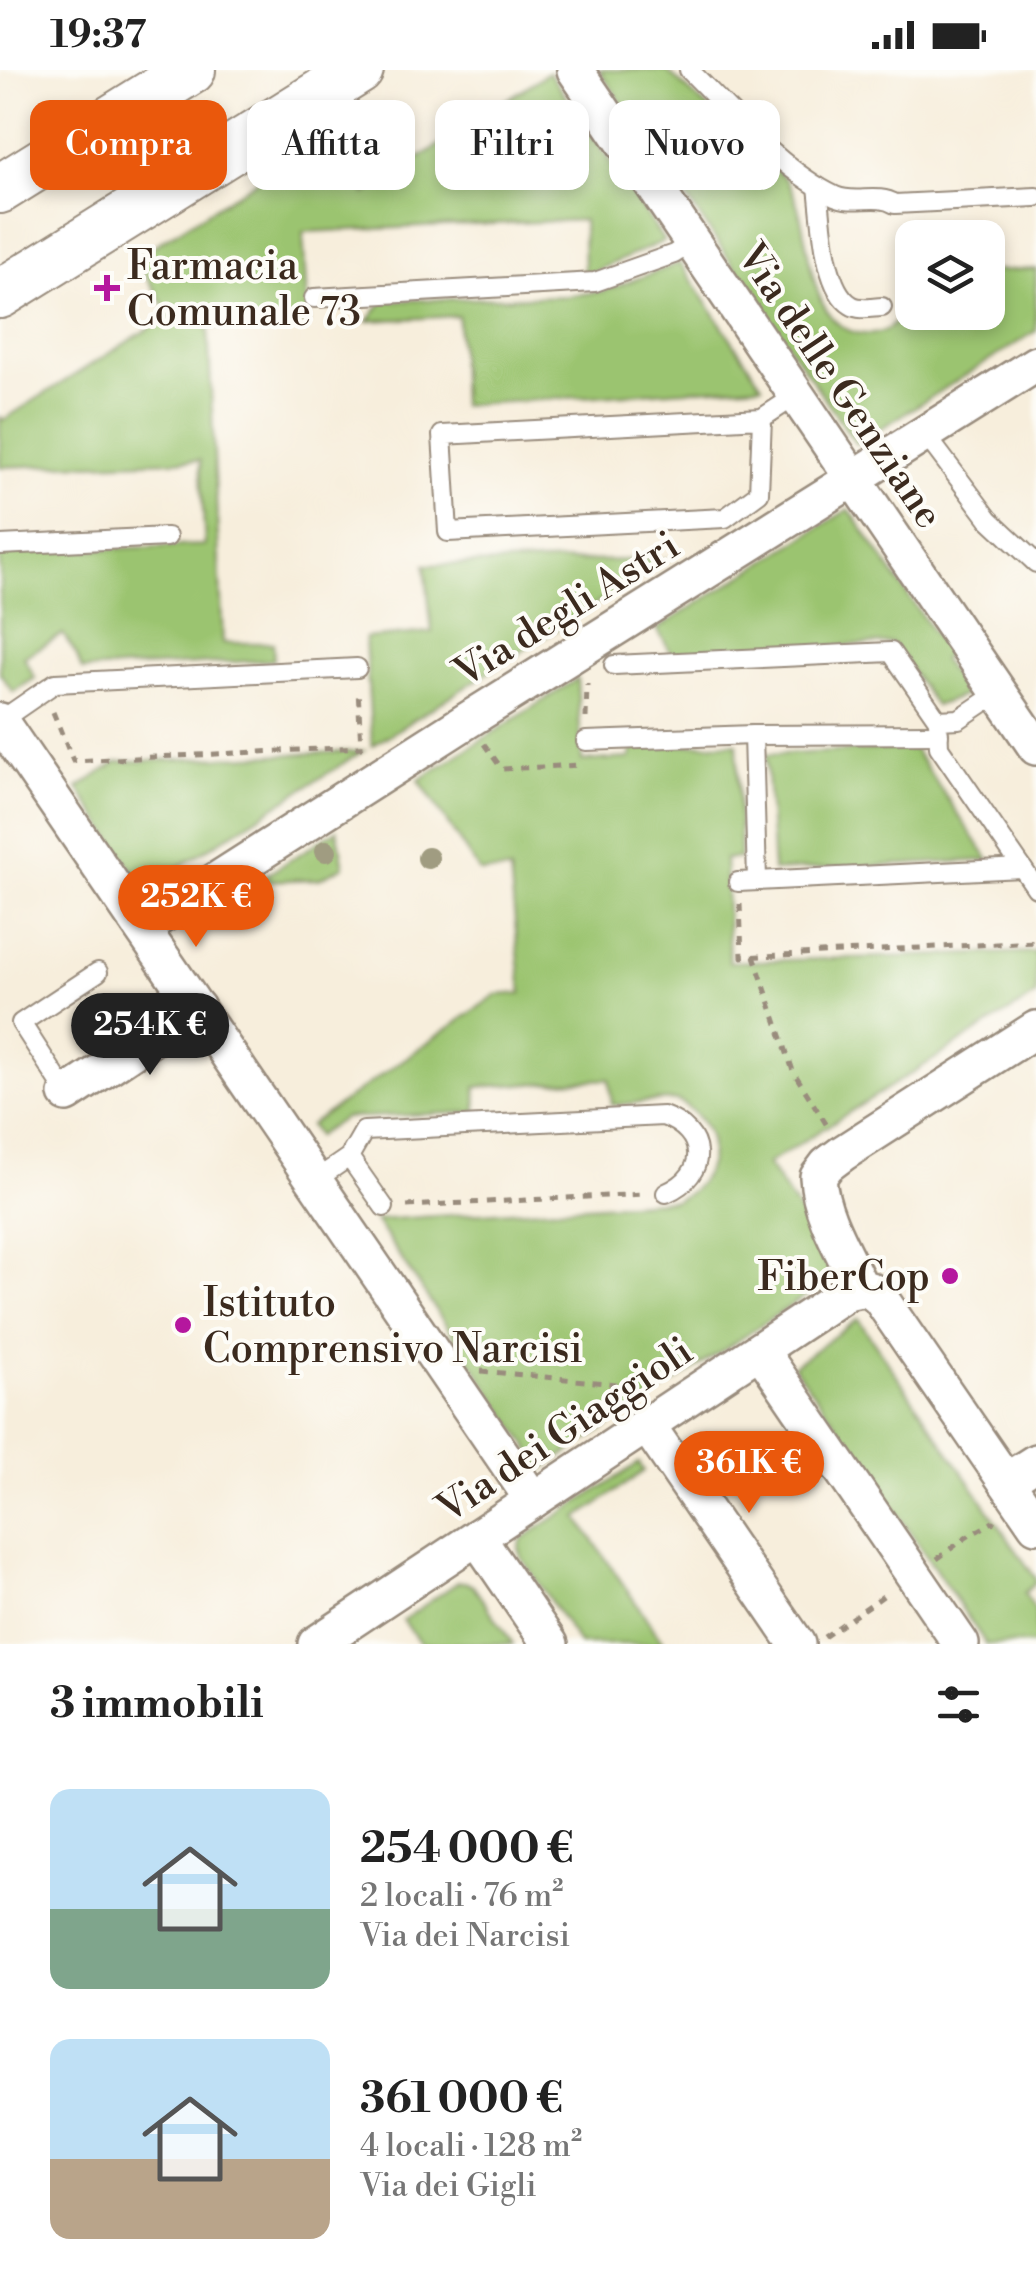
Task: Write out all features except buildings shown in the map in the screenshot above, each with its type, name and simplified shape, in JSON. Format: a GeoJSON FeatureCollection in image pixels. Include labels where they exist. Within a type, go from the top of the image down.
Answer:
{"type":"FeatureCollection","features":[{"type":"Feature","properties":{"kind":"street"},"geometry":{"type":"LineString","coordinates":[[0,189],[191,70]]}},
{"type":"Feature","properties":{"kind":"street"},"geometry":{"type":"LineString","coordinates":[[0,294],[359,70]]}},
{"type":"Feature","properties":{"kind":"street","name":"Via delle Genziane"},"geometry":{"type":"LineString","coordinates":[[576,70],[1036,747]]}},
{"type":"Feature","properties":{"kind":"street","name":"Via degli Astri"},"geometry":{"type":"LineString","coordinates":[[142,928],[1036,364]]}},
{"type":"Feature","properties":{"kind":"street"},"geometry":{"type":"LineString","coordinates":[[0,721],[534,1500]]}},
{"type":"Feature","properties":{"kind":"street"},"geometry":{"type":"LineString","coordinates":[[67,1094],[197,1008]]}},
{"type":"Feature","properties":{"kind":"street"},"geometry":{"type":"LineString","coordinates":[[1022,1526],[1006,1482],[880,1298],[861,1289],[824,1209],[818,1177],[843,1153],[1036,1029]]}},
{"type":"Feature","properties":{"kind":"street","name":"Via dei Giaggioli"},"geometry":{"type":"LineString","coordinates":[[316,1644],[847,1292],[861,1289]]}},
{"type":"Feature","properties":{"kind":"street"},"geometry":{"type":"LineString","coordinates":[[760,1350],[903,1583],[962,1644]]}},
{"type":"Feature","properties":{"kind":"street"},"geometry":{"type":"LineString","coordinates":[[648,1424],[807,1643]]}},
{"type":"Feature","properties":{"kind":"street"},"geometry":{"type":"LineString","coordinates":[[1006,1482],[1036,1462]]}},
{"type":"Feature","properties":{"kind":"street"},"geometry":{"type":"LineString","coordinates":[[477,1537],[550,1644]]}},
{"type":"Feature","properties":{"kind":"lane"},"geometry":{"type":"LineString","coordinates":[[689,70],[778,156],[840,198],[886,199],[895,204],[1036,197]]}},
{"type":"Feature","properties":{"kind":"lane"},"geometry":{"type":"LineString","coordinates":[[818,186],[826,256],[842,296],[858,308],[882,307]]}},
{"type":"Feature","properties":{"kind":"lane"},"geometry":{"type":"LineString","coordinates":[[314,298],[595,282],[674,254],[692,242]]}},
{"type":"Feature","properties":{"kind":"lane"},"geometry":{"type":"LineString","coordinates":[[762,418],[759,492],[725,518],[448,532],[442,435],[762,418],[797,395]]}},
{"type":"Feature","properties":{"kind":"lane"},"geometry":{"type":"LineString","coordinates":[[925,434],[990,519],[1036,563]]}},
{"type":"Feature","properties":{"kind":"lane"},"geometry":{"type":"LineString","coordinates":[[0,545],[167,536]]}},
{"type":"Feature","properties":{"kind":"lane"},"geometry":{"type":"LineString","coordinates":[[614,666],[891,652],[938,727],[940,746],[1036,888]]}},
{"type":"Feature","properties":{"kind":"lane"},"geometry":{"type":"LineString","coordinates":[[0,721],[55,684],[357,668]]}},
{"type":"Feature","properties":{"kind":"lane"},"geometry":{"type":"LineString","coordinates":[[586,741],[938,727],[959,720],[999,692]]}},
{"type":"Feature","properties":{"kind":"lane"},"geometry":{"type":"LineString","coordinates":[[753,735],[748,881],[1022,868]]}},
{"type":"Feature","properties":{"kind":"lane"},"geometry":{"type":"LineString","coordinates":[[67,1094],[21,1023],[98,972]]}},
{"type":"Feature","properties":{"kind":"lane"},"geometry":{"type":"LineString","coordinates":[[314,1180],[350,1158],[364,1132],[662,1116],[690,1132],[696,1146],[691,1175],[682,1186],[666,1192]]}},
{"type":"Feature","properties":{"kind":"lane"},"geometry":{"type":"LineString","coordinates":[[350,1158],[384,1207]]}},
{"type":"Feature","properties":{"kind":"path"},"geometry":{"type":"LineString","coordinates":[[478,735],[502,770],[584,765],[586,685],[614,666]]}},
{"type":"Feature","properties":{"kind":"path"},"geometry":{"type":"LineString","coordinates":[[44,690],[73,761],[360,746],[357,668]]}},
{"type":"Feature","properties":{"kind":"path"},"geometry":{"type":"LineString","coordinates":[[748,881],[742,957],[1036,942]]}},
{"type":"Feature","properties":{"kind":"path"},"geometry":{"type":"LineString","coordinates":[[754,956],[793,1071],[829,1130]]}},
{"type":"Feature","properties":{"kind":"path"},"geometry":{"type":"LineString","coordinates":[[384,1207],[666,1192]]}},
{"type":"Feature","properties":{"kind":"path"},"geometry":{"type":"LineString","coordinates":[[476,1370],[638,1386]]}},
{"type":"Feature","properties":{"kind":"path"},"geometry":{"type":"LineString","coordinates":[[807,1643],[992,1522],[1022,1526]]}},
{"type":"Feature","properties":{"kind":"green space"},"geometry":{"type":"Polygon","coordinates":[[[599,70],[666,70],[698,100],[620,100],[599,70]]]}},
{"type":"Feature","properties":{"kind":"green space"},"geometry":{"type":"Polygon","coordinates":[[[549,72],[568,100],[507,100],[549,72]]]}},
{"type":"Feature","properties":{"kind":"green space"},"geometry":{"type":"Polygon","coordinates":[[[589,131],[609,160],[609,190],[629,190],[664,241],[584,276],[583,220],[303,232],[308,323],[208,327],[223,643],[273,643],[274,660],[82,670],[63,634],[24,657],[35,678],[13,692],[0,673],[0,553],[205,545],[200,460],[0,467],[0,417],[3,420],[170,315],[135,258],[247,187],[362,190],[365,194],[371,190],[415,190],[415,161],[435,148],[435,190],[589,190],[589,131]]]}},
{"type":"Feature","properties":{"kind":"green space"},"geometry":{"type":"Polygon","coordinates":[[[780,173],[795,197],[811,269],[828,313],[843,327],[864,334],[882,332],[895,322],[895,330],[1005,330],[1005,270],[1036,269],[1036,331],[856,444],[681,190],[780,190],[780,173]]]}},
{"type":"Feature","properties":{"kind":"green space"},"geometry":{"type":"Polygon","coordinates":[[[680,263],[762,385],[461,405],[458,316],[368,321],[383,301],[567,296],[604,291],[680,263]]]}},
{"type":"Feature","properties":{"kind":"green space"},"geometry":{"type":"Polygon","coordinates":[[[849,509],[948,654],[942,659],[965,695],[935,706],[892,643],[672,654],[657,629],[849,509]]]}},
{"type":"Feature","properties":{"kind":"green space"},"geometry":{"type":"Polygon","coordinates":[[[668,559],[372,746],[365,638],[432,632],[425,565],[668,559]]]}},
{"type":"Feature","properties":{"kind":"green space"},"geometry":{"type":"Polygon","coordinates":[[[577,679],[582,761],[630,758],[633,747],[737,743],[740,858],[725,859],[729,962],[1036,952],[1036,995],[767,1164],[834,1263],[831,1279],[543,1469],[375,1220],[676,1200],[705,1174],[711,1151],[705,1126],[677,1101],[612,1105],[609,1079],[476,1087],[477,1112],[344,1118],[317,1136],[310,1125],[496,995],[522,993],[510,871],[480,872],[419,780],[577,679]]]}},
{"type":"Feature","properties":{"kind":"green space"},"geometry":{"type":"Polygon","coordinates":[[[913,748],[989,860],[773,871],[766,755],[913,748]]]}},
{"type":"Feature","properties":{"kind":"green space"},"geometry":{"type":"Polygon","coordinates":[[[363,751],[145,888],[78,788],[117,762],[363,751]]]}},
{"type":"Feature","properties":{"kind":"green space"},"geometry":{"type":"Polygon","coordinates":[[[337,830],[344,866],[319,879],[257,881],[337,830]]]}},
{"type":"Feature","properties":{"kind":"green space"},"geometry":{"type":"Polygon","coordinates":[[[858,1319],[1036,1579],[1024,1593],[1036,1611],[1036,1644],[986,1644],[793,1366],[858,1319]]]}},
{"type":"Feature","properties":{"kind":"green space"},"geometry":{"type":"Polygon","coordinates":[[[639,1463],[644,1471],[578,1518],[664,1644],[579,1644],[519,1548],[522,1539],[639,1463]]]}},
{"type":"Feature","properties":{"kind":"green space"},"geometry":{"type":"Polygon","coordinates":[[[458,1582],[473,1586],[513,1644],[421,1644],[403,1620],[458,1582]]]}},
{"type":"Feature","properties":{"kind":"place","name":"Farmacia Comunale 73"},"geometry":{"type":"Point","coordinates":[107,288]}},
{"type":"Feature","properties":{"kind":"place","name":"FiberCop"},"geometry":{"type":"Point","coordinates":[950,1276]}},
{"type":"Feature","properties":{"kind":"place","name":"Istituto Comprensivo Narcisi"},"geometry":{"type":"Point","coordinates":[183,1325]}}]}
